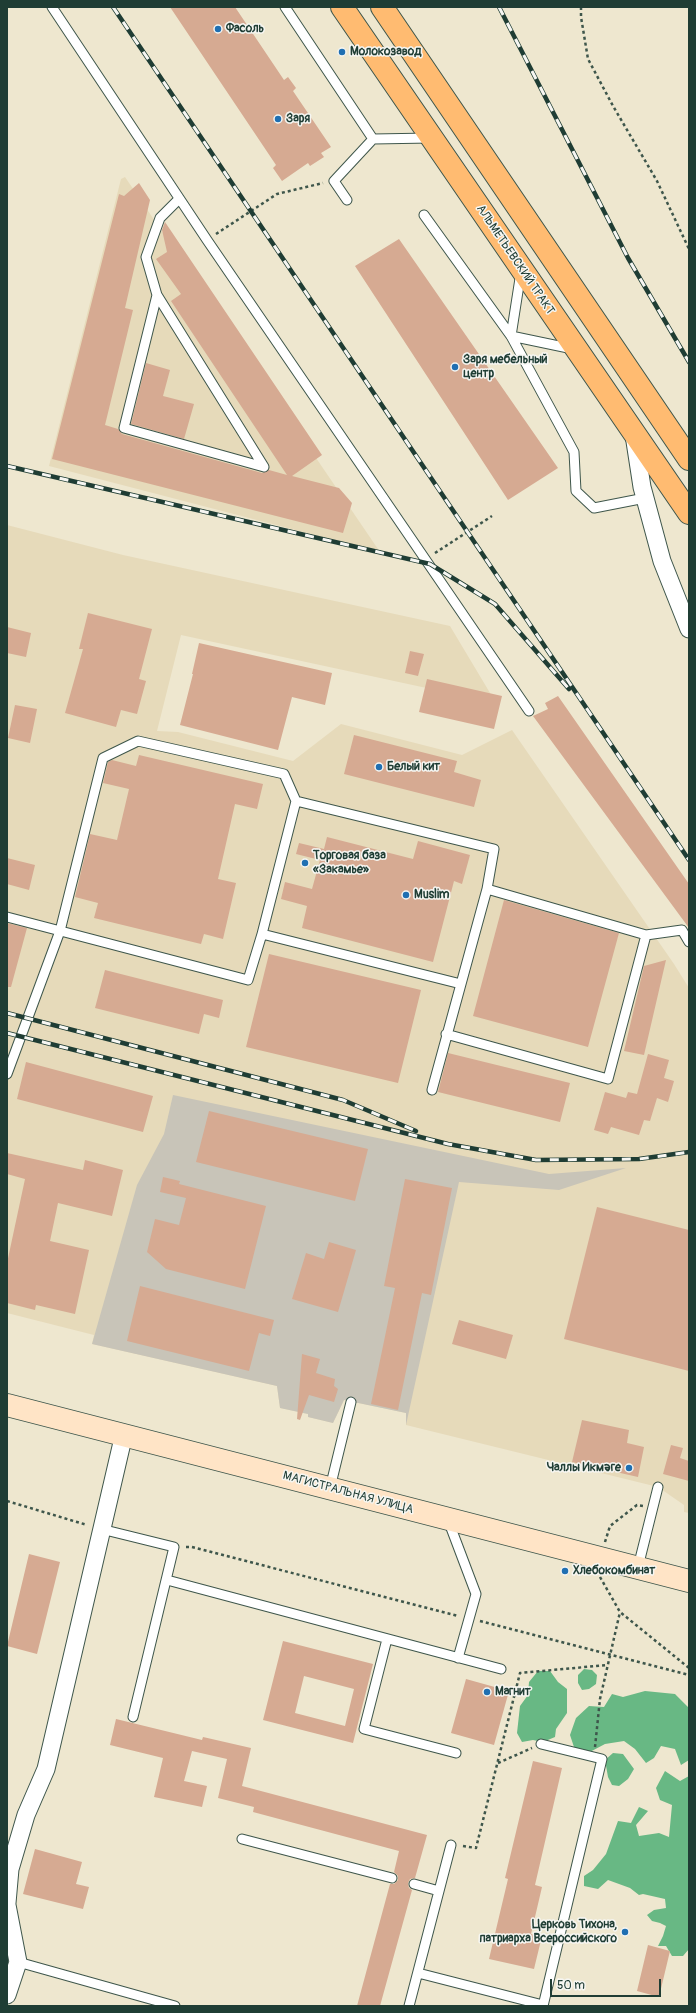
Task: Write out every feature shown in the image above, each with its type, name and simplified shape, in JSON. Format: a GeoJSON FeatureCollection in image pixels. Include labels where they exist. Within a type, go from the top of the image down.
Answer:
{"type":"FeatureCollection","features":[{"type":"Feature","properties":{"kind":"main road","name":"АЛЬМЕТЬЕВСКИЙ ТРАКТ"},"geometry":{"type":"LineString","coordinates":[[342,7],[689,513]]}},
{"type":"Feature","properties":{"kind":"main road"},"geometry":{"type":"LineString","coordinates":[[382,7],[689,459]]}},
{"type":"Feature","properties":{"kind":"main road","name":"МАГИСТРАЛЬНАЯ УЛИЦА"},"geometry":{"type":"LineString","coordinates":[[7,1405],[689,1581]]}},
{"type":"Feature","properties":{"kind":"street"},"geometry":{"type":"LineString","coordinates":[[634,433],[645,498],[662,561],[689,629]]}},
{"type":"Feature","properties":{"kind":"street"},"geometry":{"type":"LineString","coordinates":[[7,1995],[18,1962],[7,1904],[10,1869],[26,1816],[46,1769],[124,1434]]}},
{"type":"Feature","properties":{"kind":"lane"},"geometry":{"type":"LineString","coordinates":[[52,7],[179,199],[529,711]]}},
{"type":"Feature","properties":{"kind":"lane"},"geometry":{"type":"LineString","coordinates":[[285,7],[373,139]]}},
{"type":"Feature","properties":{"kind":"lane"},"geometry":{"type":"LineString","coordinates":[[347,200],[334,181],[373,139],[432,138]]}},
{"type":"Feature","properties":{"kind":"lane"},"geometry":{"type":"LineString","coordinates":[[158,295],[124,428],[264,467],[158,295],[146,257],[160,218],[179,199]]}},
{"type":"Feature","properties":{"kind":"lane"},"geometry":{"type":"LineString","coordinates":[[424,215],[511,336],[574,452],[576,492],[594,508],[645,498]]}},
{"type":"Feature","properties":{"kind":"lane"},"geometry":{"type":"LineString","coordinates":[[511,336],[521,269]]}},
{"type":"Feature","properties":{"kind":"lane"},"geometry":{"type":"LineString","coordinates":[[511,336],[577,350]]}},
{"type":"Feature","properties":{"kind":"lane"},"geometry":{"type":"LineString","coordinates":[[7,917],[60,931],[248,980],[262,934],[296,802],[284,774],[138,741],[103,758],[60,931],[7,1074]]}},
{"type":"Feature","properties":{"kind":"lane"},"geometry":{"type":"LineString","coordinates":[[296,802],[494,849],[487,889],[446,1034],[432,1090]]}},
{"type":"Feature","properties":{"kind":"lane"},"geometry":{"type":"LineString","coordinates":[[487,889],[646,935],[682,930],[689,942]]}},
{"type":"Feature","properties":{"kind":"lane"},"geometry":{"type":"LineString","coordinates":[[262,934],[461,984]]}},
{"type":"Feature","properties":{"kind":"lane"},"geometry":{"type":"LineString","coordinates":[[446,1034],[608,1079],[646,935]]}},
{"type":"Feature","properties":{"kind":"lane"},"geometry":{"type":"LineString","coordinates":[[330,1488],[351,1402]]}},
{"type":"Feature","properties":{"kind":"lane"},"geometry":{"type":"LineString","coordinates":[[638,1568],[658,1486]]}},
{"type":"Feature","properties":{"kind":"lane"},"geometry":{"type":"LineString","coordinates":[[447,1519],[476,1594],[458,1658]]}},
{"type":"Feature","properties":{"kind":"lane"},"geometry":{"type":"LineString","coordinates":[[101,1529],[174,1547],[134,1717]]}},
{"type":"Feature","properties":{"kind":"lane"},"geometry":{"type":"LineString","coordinates":[[167,1580],[501,1669]]}},
{"type":"Feature","properties":{"kind":"lane"},"geometry":{"type":"LineString","coordinates":[[387,1639],[364,1729],[456,1753]]}},
{"type":"Feature","properties":{"kind":"lane"},"geometry":{"type":"LineString","coordinates":[[418,1973],[543,2005],[602,1759],[541,1744]]}},
{"type":"Feature","properties":{"kind":"lane"},"geometry":{"type":"LineString","coordinates":[[242,1839],[392,1878]]}},
{"type":"Feature","properties":{"kind":"lane"},"geometry":{"type":"LineString","coordinates":[[409,2006],[451,1845]]}},
{"type":"Feature","properties":{"kind":"lane"},"geometry":{"type":"LineString","coordinates":[[414,1884],[439,1891]]}},
{"type":"Feature","properties":{"kind":"lane"},"geometry":{"type":"LineString","coordinates":[[18,1962],[175,2006]]}},
{"type":"Feature","properties":{"kind":"path"},"geometry":{"type":"LineString","coordinates":[[581,7],[581,16],[588,59],[613,106],[657,181],[689,249]]}},
{"type":"Feature","properties":{"kind":"path"},"geometry":{"type":"LineString","coordinates":[[207,240],[277,194],[334,181]]}},
{"type":"Feature","properties":{"kind":"path"},"geometry":{"type":"LineString","coordinates":[[426,559],[492,516]]}},
{"type":"Feature","properties":{"kind":"path"},"geometry":{"type":"LineString","coordinates":[[7,1501],[101,1529]]}},
{"type":"Feature","properties":{"kind":"path"},"geometry":{"type":"LineString","coordinates":[[605,1542],[610,1526],[637,1505],[653,1509]]}},
{"type":"Feature","properties":{"kind":"path"},"geometry":{"type":"LineString","coordinates":[[174,1547],[192,1547],[689,1675]]}},
{"type":"Feature","properties":{"kind":"path"},"geometry":{"type":"LineString","coordinates":[[597,1573],[620,1612],[689,1668]]}},
{"type":"Feature","properties":{"kind":"path"},"geometry":{"type":"LineString","coordinates":[[594,1757],[600,1699],[620,1612]]}},
{"type":"Feature","properties":{"kind":"path"},"geometry":{"type":"LineString","coordinates":[[451,1845],[476,1848],[520,1673],[607,1665]]}},
{"type":"Feature","properties":{"kind":"path"},"geometry":{"type":"LineString","coordinates":[[497,1764],[541,1744]]}},
{"type":"Feature","properties":{"kind":"shaded area"},"geometry":{"type":"Polygon","coordinates":[[[125,177],[380,552],[49,466],[121,179],[125,177]]]}},
{"type":"Feature","properties":{"kind":"shaded area","name":"Торговая база «Закамье»"},"geometry":{"type":"Polygon","coordinates":[[[7,525],[123,555],[450,626],[496,703],[181,635],[157,731],[178,732],[293,761],[341,724],[462,755],[512,730],[674,964],[689,988],[689,1513],[684,1512],[684,1505],[658,1487],[406,1425],[406,1413],[344,1400],[333,1423],[308,1417],[308,1414],[280,1408],[277,1386],[92,1344],[94,1335],[7,1313],[7,525]]]}},
{"type":"Feature","properties":{"kind":"shaded area"},"geometry":{"type":"Polygon","coordinates":[[[173,1095],[549,1174],[626,1168],[559,1190],[459,1182],[406,1425],[406,1413],[344,1400],[333,1423],[308,1417],[308,1414],[280,1408],[277,1386],[92,1344],[137,1185],[164,1134],[173,1095]]]}},
{"type":"Feature","properties":{"kind":"green space"},"geometry":{"type":"Polygon","coordinates":[[[584,1669],[592,1670],[597,1675],[596,1684],[589,1689],[582,1690],[578,1683],[578,1675],[584,1669]]]}},
{"type":"Feature","properties":{"kind":"green space"},"geometry":{"type":"Polygon","coordinates":[[[538,1671],[550,1671],[558,1682],[567,1689],[567,1713],[556,1729],[555,1737],[543,1742],[533,1740],[522,1742],[517,1733],[520,1706],[528,1695],[529,1682],[538,1671]]]}},
{"type":"Feature","properties":{"kind":"green space"},"geometry":{"type":"Polygon","coordinates":[[[645,1691],[675,1694],[689,1708],[689,1760],[681,1765],[675,1749],[661,1746],[654,1758],[646,1763],[635,1749],[624,1741],[605,1744],[586,1754],[576,1753],[570,1735],[576,1718],[589,1706],[604,1707],[612,1694],[623,1697],[645,1691]]]}},
{"type":"Feature","properties":{"kind":"green space"},"geometry":{"type":"Polygon","coordinates":[[[613,1753],[623,1754],[634,1769],[628,1779],[619,1786],[612,1785],[608,1777],[605,1760],[613,1753]]]}},
{"type":"Feature","properties":{"kind":"green space"},"geometry":{"type":"Polygon","coordinates":[[[665,1771],[680,1781],[689,1776],[689,1949],[683,1956],[672,1956],[666,1946],[658,1946],[666,1926],[652,1921],[647,1915],[654,1910],[666,1908],[665,1899],[643,1894],[639,1895],[630,1888],[608,1880],[598,1889],[584,1886],[584,1876],[593,1870],[606,1854],[618,1821],[631,1823],[639,1807],[648,1811],[636,1825],[639,1836],[659,1833],[669,1837],[672,1805],[660,1800],[656,1788],[665,1771]]]}},
{"type":"Feature","properties":{"kind":"building","name":"Заря"},"geometry":{"type":"Polygon","coordinates":[[[170,7],[235,7],[284,80],[288,77],[296,88],[293,91],[331,147],[321,153],[324,157],[310,166],[308,163],[282,181],[273,168],[276,165],[170,7]]]}},
{"type":"Feature","properties":{"kind":"building"},"geometry":{"type":"Polygon","coordinates":[[[139,183],[150,200],[125,308],[133,310],[105,425],[118,429],[122,434],[262,473],[269,470],[287,475],[171,301],[181,294],[156,259],[167,252],[162,230],[165,222],[322,455],[292,476],[339,488],[352,503],[343,533],[52,459],[119,194],[124,196],[139,183]]]}},
{"type":"Feature","properties":{"kind":"building","name":"Заря мебельный центр"},"geometry":{"type":"Polygon","coordinates":[[[399,239],[558,468],[508,500],[355,266],[399,239]]]}},
{"type":"Feature","properties":{"kind":"building"},"geometry":{"type":"Polygon","coordinates":[[[146,363],[170,370],[163,396],[194,404],[184,439],[131,424],[146,363]]]}},
{"type":"Feature","properties":{"kind":"building"},"geometry":{"type":"Polygon","coordinates":[[[88,613],[152,629],[139,679],[146,681],[137,714],[121,710],[116,727],[65,713],[83,649],[79,649],[88,613]]]}},
{"type":"Feature","properties":{"kind":"building"},"geometry":{"type":"Polygon","coordinates":[[[7,627],[31,633],[26,657],[7,653],[7,627]]]}},
{"type":"Feature","properties":{"kind":"building"},"geometry":{"type":"Polygon","coordinates":[[[199,643],[332,673],[325,705],[292,697],[278,750],[180,725],[199,643]]]}},
{"type":"Feature","properties":{"kind":"building"},"geometry":{"type":"Polygon","coordinates":[[[410,651],[424,654],[418,676],[405,673],[410,651]]]}},
{"type":"Feature","properties":{"kind":"building"},"geometry":{"type":"Polygon","coordinates":[[[427,679],[502,696],[494,729],[419,712],[427,679]]]}},
{"type":"Feature","properties":{"kind":"building"},"geometry":{"type":"Polygon","coordinates":[[[558,696],[689,884],[689,928],[533,716],[548,709],[545,703],[558,696]]]}},
{"type":"Feature","properties":{"kind":"building"},"geometry":{"type":"Polygon","coordinates":[[[15,705],[37,709],[30,743],[8,738],[15,705]]]}},
{"type":"Feature","properties":{"kind":"building"},"geometry":{"type":"Polygon","coordinates":[[[354,735],[457,761],[454,772],[481,780],[474,807],[344,774],[354,735]]]}},
{"type":"Feature","properties":{"kind":"building"},"geometry":{"type":"Polygon","coordinates":[[[139,755],[263,784],[257,809],[235,804],[218,879],[236,883],[223,939],[204,934],[201,944],[94,918],[98,903],[75,897],[90,834],[117,840],[129,789],[103,783],[108,762],[112,760],[136,766],[139,755]]]}},
{"type":"Feature","properties":{"kind":"building"},"geometry":{"type":"Polygon","coordinates":[[[327,837],[413,859],[418,841],[470,855],[462,884],[454,881],[433,962],[302,928],[307,906],[281,899],[285,882],[312,889],[320,860],[296,854],[299,843],[324,849],[327,837]]]}},
{"type":"Feature","properties":{"kind":"building"},"geometry":{"type":"Polygon","coordinates":[[[7,858],[35,865],[29,890],[7,884],[7,858]]]}},
{"type":"Feature","properties":{"kind":"building"},"geometry":{"type":"Polygon","coordinates":[[[504,900],[619,933],[588,1047],[473,1016],[504,900]]]}},
{"type":"Feature","properties":{"kind":"building"},"geometry":{"type":"Polygon","coordinates":[[[7,923],[27,928],[11,987],[7,987],[7,923]]]}},
{"type":"Feature","properties":{"kind":"building"},"geometry":{"type":"Polygon","coordinates":[[[269,954],[421,990],[398,1083],[246,1047],[269,954]]]}},
{"type":"Feature","properties":{"kind":"building"},"geometry":{"type":"Polygon","coordinates":[[[666,960],[644,1055],[624,1051],[644,966],[666,960]]]}},
{"type":"Feature","properties":{"kind":"building"},"geometry":{"type":"Polygon","coordinates":[[[105,970],[223,1000],[219,1018],[204,1014],[199,1034],[95,1008],[105,970]]]}},
{"type":"Feature","properties":{"kind":"building"},"geometry":{"type":"Polygon","coordinates":[[[448,1053],[570,1083],[560,1122],[438,1092],[448,1053]]]}},
{"type":"Feature","properties":{"kind":"building"},"geometry":{"type":"Polygon","coordinates":[[[648,1054],[669,1060],[664,1078],[674,1081],[668,1102],[657,1098],[650,1121],[644,1120],[639,1135],[611,1127],[608,1134],[594,1130],[605,1092],[626,1098],[628,1092],[637,1094],[648,1054]]]}},
{"type":"Feature","properties":{"kind":"building"},"geometry":{"type":"Polygon","coordinates":[[[26,1062],[153,1096],[143,1132],[17,1099],[26,1062]]]}},
{"type":"Feature","properties":{"kind":"building"},"geometry":{"type":"Polygon","coordinates":[[[209,1111],[368,1149],[355,1201],[196,1162],[209,1111]]]}},
{"type":"Feature","properties":{"kind":"building"},"geometry":{"type":"Polygon","coordinates":[[[7,1153],[83,1170],[85,1160],[123,1170],[112,1216],[58,1203],[50,1241],[89,1250],[75,1314],[36,1305],[35,1310],[7,1303],[7,1263],[25,1179],[7,1174],[7,1153]]]}},
{"type":"Feature","properties":{"kind":"building"},"geometry":{"type":"Polygon","coordinates":[[[163,1177],[180,1181],[179,1184],[266,1206],[245,1289],[166,1269],[147,1252],[155,1219],[179,1225],[186,1198],[160,1192],[163,1177]]]}},
{"type":"Feature","properties":{"kind":"building"},"geometry":{"type":"Polygon","coordinates":[[[405,1179],[452,1188],[431,1295],[422,1293],[398,1410],[371,1404],[395,1288],[384,1286],[405,1179]]]}},
{"type":"Feature","properties":{"kind":"building"},"geometry":{"type":"Polygon","coordinates":[[[597,1207],[689,1230],[689,1371],[564,1339],[597,1207]]]}},
{"type":"Feature","properties":{"kind":"building"},"geometry":{"type":"Polygon","coordinates":[[[329,1242],[356,1250],[338,1312],[292,1299],[306,1253],[324,1259],[329,1242]]]}},
{"type":"Feature","properties":{"kind":"building"},"geometry":{"type":"Polygon","coordinates":[[[140,1286],[274,1320],[270,1336],[259,1333],[249,1371],[127,1341],[140,1286]]]}},
{"type":"Feature","properties":{"kind":"building"},"geometry":{"type":"Polygon","coordinates":[[[459,1320],[513,1335],[506,1359],[452,1344],[459,1320]]]}},
{"type":"Feature","properties":{"kind":"building"},"geometry":{"type":"Polygon","coordinates":[[[302,1354],[320,1359],[316,1373],[335,1379],[334,1386],[338,1389],[334,1402],[309,1395],[300,1420],[297,1419],[302,1354]]]}},
{"type":"Feature","properties":{"kind":"building"},"geometry":{"type":"Polygon","coordinates":[[[582,1420],[629,1430],[627,1443],[644,1447],[638,1477],[572,1462],[582,1420]]]}},
{"type":"Feature","properties":{"kind":"building"},"geometry":{"type":"Polygon","coordinates":[[[671,1445],[683,1448],[680,1458],[689,1461],[689,1481],[663,1474],[671,1445]]]}},
{"type":"Feature","properties":{"kind":"building"},"geometry":{"type":"Polygon","coordinates":[[[29,1554],[60,1562],[37,1654],[7,1646],[29,1554]]]}},
{"type":"Feature","properties":{"kind":"building"},"geometry":{"type":"Polygon","coordinates":[[[283,1641],[373,1664],[353,1743],[263,1720],[283,1641]],[[304,1676],[295,1713],[345,1726],[354,1689],[304,1676]]]}},
{"type":"Feature","properties":{"kind":"building"},"geometry":{"type":"Polygon","coordinates":[[[466,1679],[509,1691],[494,1745],[451,1733],[466,1679]]]}},
{"type":"Feature","properties":{"kind":"building"},"geometry":{"type":"Polygon","coordinates":[[[116,1719],[202,1740],[203,1737],[251,1748],[242,1786],[427,1835],[415,1878],[410,1879],[408,1883],[409,1888],[412,1890],[380,2006],[357,2006],[390,1884],[394,1884],[398,1880],[398,1876],[394,1872],[399,1851],[253,1812],[254,1807],[218,1798],[227,1759],[192,1751],[184,1781],[207,1786],[202,1807],[154,1797],[163,1758],[110,1745],[116,1719]]]}},
{"type":"Feature","properties":{"kind":"building"},"geometry":{"type":"Polygon","coordinates":[[[533,1761],[562,1768],[535,1885],[542,1887],[531,1934],[542,1936],[534,1969],[489,1959],[508,1879],[505,1878],[533,1761]]]}},
{"type":"Feature","properties":{"kind":"building"},"geometry":{"type":"Polygon","coordinates":[[[35,1849],[82,1862],[76,1884],[89,1887],[83,1909],[23,1894],[35,1849]]]}},
{"type":"Feature","properties":{"kind":"building"},"geometry":{"type":"Polygon","coordinates":[[[648,1945],[670,1951],[659,1997],[637,1991],[648,1945]]]}},
{"type":"Feature","properties":{"kind":"railway"},"geometry":{"type":"LineString","coordinates":[[113,7],[689,860]]}},
{"type":"Feature","properties":{"kind":"railway"},"geometry":{"type":"LineString","coordinates":[[499,7],[628,258],[689,362]]}},
{"type":"Feature","properties":{"kind":"railway"},"geometry":{"type":"LineString","coordinates":[[7,466],[430,564],[495,604],[569,689]]}},
{"type":"Feature","properties":{"kind":"railway"},"geometry":{"type":"LineString","coordinates":[[7,1013],[343,1100],[416,1131]]}},
{"type":"Feature","properties":{"kind":"railway"},"geometry":{"type":"LineString","coordinates":[[7,1033],[448,1144],[536,1160],[639,1159],[689,1152]]}},
{"type":"Feature","properties":{"kind":"place","name":"Фасоль"},"geometry":{"type":"Point","coordinates":[218,29]}},
{"type":"Feature","properties":{"kind":"place","name":"Молокозавод"},"geometry":{"type":"Point","coordinates":[342,52]}},
{"type":"Feature","properties":{"kind":"place","name":"Заря"},"geometry":{"type":"Point","coordinates":[278,119]}},
{"type":"Feature","properties":{"kind":"place","name":"Заря мебельный центр"},"geometry":{"type":"Point","coordinates":[455,367]}},
{"type":"Feature","properties":{"kind":"place","name":"Белый кит"},"geometry":{"type":"Point","coordinates":[379,767]}},
{"type":"Feature","properties":{"kind":"place","name":"Торговая база «Закамье»"},"geometry":{"type":"Point","coordinates":[305,863]}},
{"type":"Feature","properties":{"kind":"place","name":"Muslim"},"geometry":{"type":"Point","coordinates":[406,895]}},
{"type":"Feature","properties":{"kind":"place","name":"Чаллы Икмәге"},"geometry":{"type":"Point","coordinates":[629,1468]}},
{"type":"Feature","properties":{"kind":"place","name":"Хлебокомбинат"},"geometry":{"type":"Point","coordinates":[565,1571]}},
{"type":"Feature","properties":{"kind":"place","name":"Магнит"},"geometry":{"type":"Point","coordinates":[487,1692]}},
{"type":"Feature","properties":{"kind":"place","name":"Церковь Тихона, патриарха Всероссийского"},"geometry":{"type":"Point","coordinates":[625,1932]}}]}
